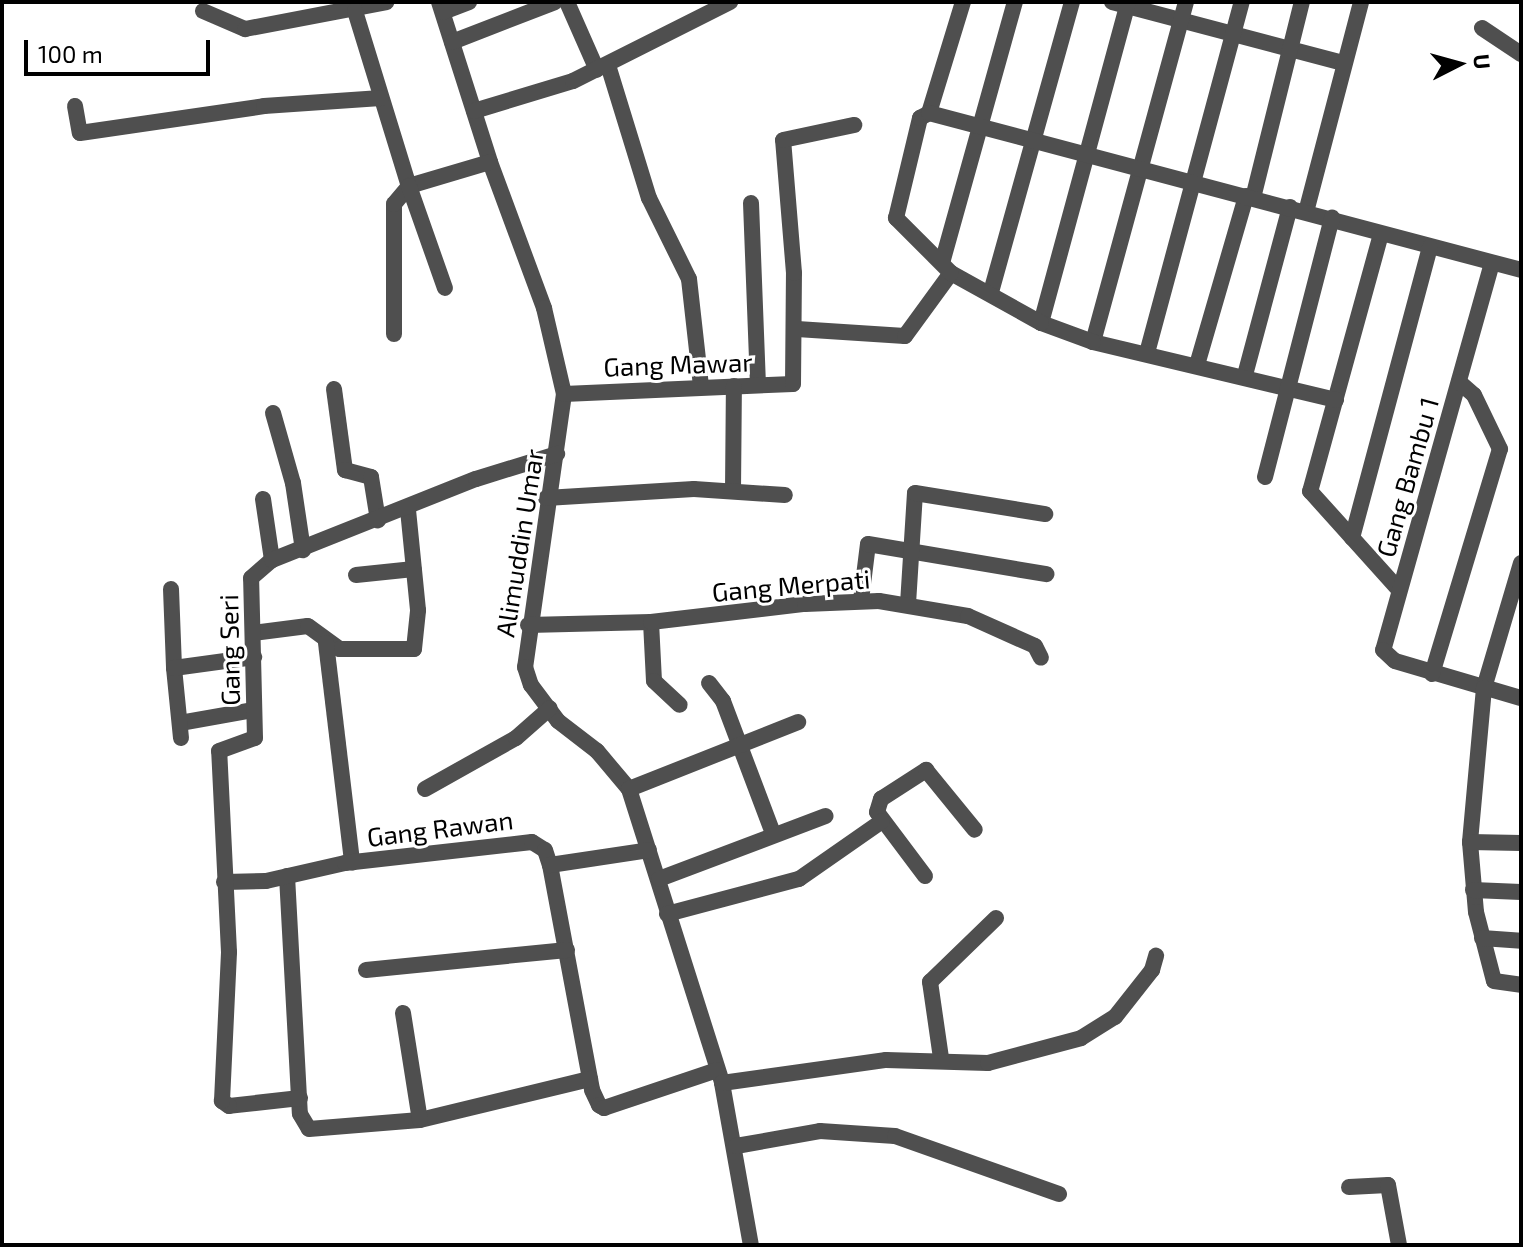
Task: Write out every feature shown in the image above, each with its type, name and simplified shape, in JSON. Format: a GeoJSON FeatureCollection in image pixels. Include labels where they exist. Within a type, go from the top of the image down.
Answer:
{"type":"FeatureCollection","features":[{"type":"Feature","properties":{"kind":"street"},"geometry":{"type":"LineString","coordinates":[[203,11],[245,29],[355,11],[386,2]]}},
{"type":"Feature","properties":{"kind":"street"},"geometry":{"type":"LineString","coordinates":[[441,7],[469,2]]}},
{"type":"Feature","properties":{"kind":"street"},"geometry":{"type":"LineString","coordinates":[[452,42],[555,2]]}},
{"type":"Feature","properties":{"kind":"street"},"geometry":{"type":"LineString","coordinates":[[567,2],[602,68],[649,198],[689,279],[701,386]]}},
{"type":"Feature","properties":{"kind":"street"},"geometry":{"type":"LineString","coordinates":[[474,111],[602,68],[730,2]]}},
{"type":"Feature","properties":{"kind":"street"},"geometry":{"type":"LineString","coordinates":[[963,2],[929,113],[920,118],[895,212],[905,230],[946,268],[1041,323],[1093,342],[1289,385],[1336,400]]}},
{"type":"Feature","properties":{"kind":"street"},"geometry":{"type":"LineString","coordinates":[[854,125],[783,140],[797,329],[905,336],[946,268],[977,127],[1015,2]]}},
{"type":"Feature","properties":{"kind":"street"},"geometry":{"type":"LineString","coordinates":[[991,292],[1072,2]]}},
{"type":"Feature","properties":{"kind":"street"},"geometry":{"type":"LineString","coordinates":[[1093,342],[1186,2]]}},
{"type":"Feature","properties":{"kind":"street"},"geometry":{"type":"LineString","coordinates":[[1147,353],[1242,2]]}},
{"type":"Feature","properties":{"kind":"street"},"geometry":{"type":"LineString","coordinates":[[1197,365],[1249,197],[1302,2]]}},
{"type":"Feature","properties":{"kind":"street"},"geometry":{"type":"LineString","coordinates":[[1245,375],[1361,2]]}},
{"type":"Feature","properties":{"kind":"street"},"geometry":{"type":"LineString","coordinates":[[1041,323],[1123,3],[1343,63]]}},
{"type":"Feature","properties":{"kind":"street","name":"Alimuddin Umar"},"geometry":{"type":"LineString","coordinates":[[441,7],[490,162],[540,292],[564,394],[557,454],[546,498],[525,667],[531,685],[558,721],[597,751],[629,789],[720,1076],[736,1146],[751,1245]]}},
{"type":"Feature","properties":{"kind":"street"},"geometry":{"type":"LineString","coordinates":[[355,11],[409,186],[445,288]]}},
{"type":"Feature","properties":{"kind":"street"},"geometry":{"type":"LineString","coordinates":[[1482,28],[1521,54]]}},
{"type":"Feature","properties":{"kind":"street"},"geometry":{"type":"LineString","coordinates":[[75,106],[80,133],[264,106],[381,98]]}},
{"type":"Feature","properties":{"kind":"street"},"geometry":{"type":"LineString","coordinates":[[929,113],[1085,157],[1332,218],[1381,234],[1521,270]]}},
{"type":"Feature","properties":{"kind":"street"},"geometry":{"type":"LineString","coordinates":[[394,334],[394,204],[409,186],[490,162]]}},
{"type":"Feature","properties":{"kind":"street"},"geometry":{"type":"LineString","coordinates":[[751,203],[758,385]]}},
{"type":"Feature","properties":{"kind":"street"},"geometry":{"type":"LineString","coordinates":[[1265,477],[1332,218]]}},
{"type":"Feature","properties":{"kind":"street"},"geometry":{"type":"LineString","coordinates":[[1381,234],[1310,491],[1399,590]]}},
{"type":"Feature","properties":{"kind":"street"},"geometry":{"type":"LineString","coordinates":[[1352,538],[1430,247]]}},
{"type":"Feature","properties":{"kind":"street","name":"Gang Bambu 1"},"geometry":{"type":"LineString","coordinates":[[1432,674],[1384,654],[1399,590],[1492,263]]}},
{"type":"Feature","properties":{"kind":"street","name":"Gang Mawar"},"geometry":{"type":"LineString","coordinates":[[564,394],[794,383],[797,329]]}},
{"type":"Feature","properties":{"kind":"street"},"geometry":{"type":"LineString","coordinates":[[1459,382],[1474,395],[1500,449],[1432,674],[1521,698]]}},
{"type":"Feature","properties":{"kind":"street"},"geometry":{"type":"LineString","coordinates":[[733,491],[734,386]]}},
{"type":"Feature","properties":{"kind":"street"},"geometry":{"type":"LineString","coordinates":[[334,389],[345,470],[371,477],[378,520]]}},
{"type":"Feature","properties":{"kind":"street"},"geometry":{"type":"LineString","coordinates":[[273,413],[293,483],[303,550]]}},
{"type":"Feature","properties":{"kind":"street"},"geometry":{"type":"LineString","coordinates":[[263,499],[272,560],[408,509],[476,479],[557,454]]}},
{"type":"Feature","properties":{"kind":"street"},"geometry":{"type":"LineString","coordinates":[[546,498],[733,491],[785,495]]}},
{"type":"Feature","properties":{"kind":"street"},"geometry":{"type":"LineString","coordinates":[[908,604],[915,551],[915,493],[1045,514]]}},
{"type":"Feature","properties":{"kind":"street"},"geometry":{"type":"LineString","coordinates":[[253,633],[308,626],[326,643],[340,649],[414,649],[419,636],[408,509]]}},
{"type":"Feature","properties":{"kind":"street"},"geometry":{"type":"LineString","coordinates":[[861,600],[868,544],[1046,574]]}},
{"type":"Feature","properties":{"kind":"street","name":"Gang Seri"},"geometry":{"type":"LineString","coordinates":[[224,882],[219,751],[252,741],[254,657],[251,578],[272,560]]}},
{"type":"Feature","properties":{"kind":"street"},"geometry":{"type":"LineString","coordinates":[[1521,563],[1484,688],[1470,842],[1473,890],[1495,983],[1521,985]]}},
{"type":"Feature","properties":{"kind":"street"},"geometry":{"type":"LineString","coordinates":[[356,575],[414,569]]}},
{"type":"Feature","properties":{"kind":"street"},"geometry":{"type":"LineString","coordinates":[[171,589],[174,668],[181,730],[254,710]]}},
{"type":"Feature","properties":{"kind":"street","name":"Gang Merpati"},"geometry":{"type":"LineString","coordinates":[[528,625],[651,622],[861,600],[908,604],[968,616],[1035,646],[1041,658]]}},
{"type":"Feature","properties":{"kind":"street"},"geometry":{"type":"LineString","coordinates":[[651,622],[654,681],[680,705]]}},
{"type":"Feature","properties":{"kind":"street"},"geometry":{"type":"LineString","coordinates":[[326,643],[352,862]]}},
{"type":"Feature","properties":{"kind":"street"},"geometry":{"type":"LineString","coordinates":[[174,668],[254,657]]}},
{"type":"Feature","properties":{"kind":"street"},"geometry":{"type":"LineString","coordinates":[[709,683],[723,701],[737,745],[773,833]]}},
{"type":"Feature","properties":{"kind":"street"},"geometry":{"type":"LineString","coordinates":[[425,789],[516,738],[550,708]]}},
{"type":"Feature","properties":{"kind":"street"},"geometry":{"type":"LineString","coordinates":[[629,789],[798,722]]}},
{"type":"Feature","properties":{"kind":"street"},"geometry":{"type":"LineString","coordinates":[[925,876],[882,821],[876,806],[881,799],[926,770],[975,830]]}},
{"type":"Feature","properties":{"kind":"street"},"geometry":{"type":"LineString","coordinates":[[659,879],[773,833],[826,816]]}},
{"type":"Feature","properties":{"kind":"street"},"geometry":{"type":"LineString","coordinates":[[667,914],[799,879],[882,821]]}},
{"type":"Feature","properties":{"kind":"street","name":"Gang Rawan"},"geometry":{"type":"LineString","coordinates":[[224,882],[287,876],[352,862],[532,842],[545,850],[550,865]]}},
{"type":"Feature","properties":{"kind":"street"},"geometry":{"type":"LineString","coordinates":[[1470,842],[1521,843]]}},
{"type":"Feature","properties":{"kind":"street"},"geometry":{"type":"LineString","coordinates":[[649,850],[550,865],[590,1079],[604,1108],[720,1076],[886,1060],[941,1058],[988,1063],[1094,1033],[1143,983],[1156,956]]}},
{"type":"Feature","properties":{"kind":"street"},"geometry":{"type":"LineString","coordinates":[[287,876],[301,1119],[313,1131],[420,1120],[590,1079]]}},
{"type":"Feature","properties":{"kind":"street"},"geometry":{"type":"LineString","coordinates":[[224,882],[229,1008],[222,1101],[229,1106],[300,1098]]}},
{"type":"Feature","properties":{"kind":"street"},"geometry":{"type":"LineString","coordinates":[[1473,890],[1521,892]]}},
{"type":"Feature","properties":{"kind":"street"},"geometry":{"type":"LineString","coordinates":[[941,1058],[930,982],[996,918]]}},
{"type":"Feature","properties":{"kind":"street"},"geometry":{"type":"LineString","coordinates":[[1482,938],[1521,941]]}},
{"type":"Feature","properties":{"kind":"street"},"geometry":{"type":"LineString","coordinates":[[366,970],[567,950]]}},
{"type":"Feature","properties":{"kind":"street"},"geometry":{"type":"LineString","coordinates":[[403,1013],[420,1120]]}},
{"type":"Feature","properties":{"kind":"street"},"geometry":{"type":"LineString","coordinates":[[736,1146],[820,1131],[895,1136],[1059,1194]]}},
{"type":"Feature","properties":{"kind":"street"},"geometry":{"type":"LineString","coordinates":[[1349,1187],[1388,1185],[1399,1245]]}}]}
